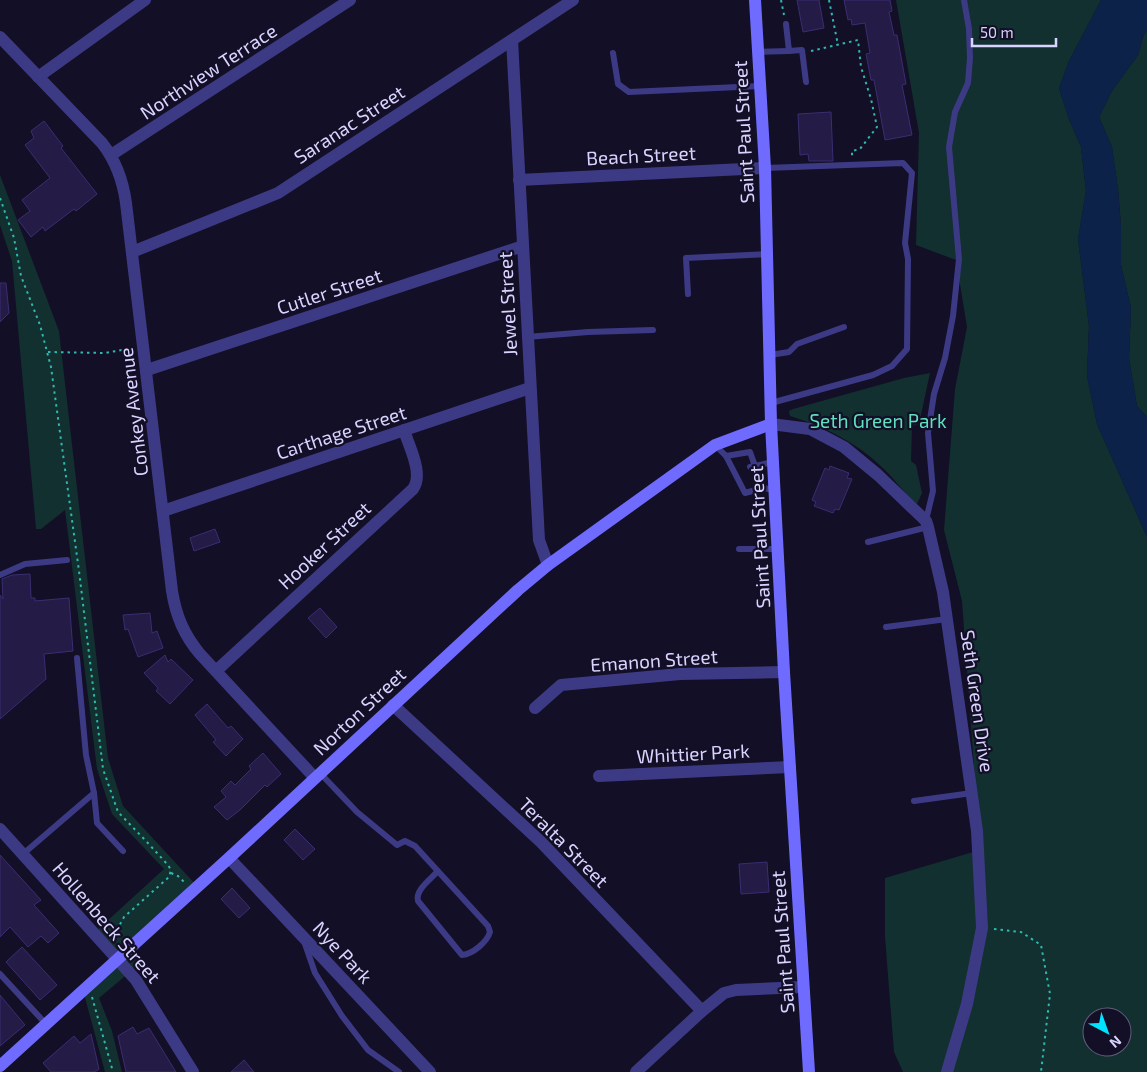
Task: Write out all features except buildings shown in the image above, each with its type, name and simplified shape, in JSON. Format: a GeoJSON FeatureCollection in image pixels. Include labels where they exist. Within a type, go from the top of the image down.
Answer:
{"type":"FeatureCollection","features":[{"type":"Feature","properties":{"kind":"main road","name":"Saint Paul Street"},"geometry":{"type":"LineString","coordinates":[[755,0],[765,168],[771,424],[774,462],[764,486],[778,549],[809,1072]]}},
{"type":"Feature","properties":{"kind":"main road","name":"Norton Street"},"geometry":{"type":"LineString","coordinates":[[0,1066],[229,858],[518,590],[548,565],[715,445],[771,424]]}},
{"type":"Feature","properties":{"kind":"street"},"geometry":{"type":"LineString","coordinates":[[38,77],[145,0]]}},
{"type":"Feature","properties":{"kind":"street","name":"Northview Terrace"},"geometry":{"type":"LineString","coordinates":[[111,155],[350,0]]}},
{"type":"Feature","properties":{"kind":"street","name":"Saranac Street"},"geometry":{"type":"LineString","coordinates":[[132,252],[278,193],[573,0]]}},
{"type":"Feature","properties":{"kind":"street","name":"Conkey Avenue"},"geometry":{"type":"LineString","coordinates":[[0,37],[102,143],[111,155],[123,186],[164,510],[172,592],[178,619],[193,645],[216,671],[317,775]]}},
{"type":"Feature","properties":{"kind":"street","name":"Jewel Street"},"geometry":{"type":"LineString","coordinates":[[512,40],[539,540],[548,565]]}},
{"type":"Feature","properties":{"kind":"street","name":"Beach Street"},"geometry":{"type":"LineString","coordinates":[[519,180],[765,168]]}},
{"type":"Feature","properties":{"kind":"street","name":"Cutler Street"},"geometry":{"type":"LineString","coordinates":[[147,370],[523,246]]}},
{"type":"Feature","properties":{"kind":"street","name":"Carthage Street"},"geometry":{"type":"LineString","coordinates":[[164,510],[530,388]]}},
{"type":"Feature","properties":{"kind":"street"},"geometry":{"type":"LineString","coordinates":[[771,424],[810,428],[844,447],[878,475],[927,524]]}},
{"type":"Feature","properties":{"kind":"street","name":"Hooker Street"},"geometry":{"type":"LineString","coordinates":[[216,671],[412,488],[418,480],[417,471],[404,430]]}},
{"type":"Feature","properties":{"kind":"street","name":"Seth Green Drive"},"geometry":{"type":"LineString","coordinates":[[927,524],[943,592],[978,831],[982,928],[966,1004],[947,1072]]}},
{"type":"Feature","properties":{"kind":"street","name":"Emanon Street"},"geometry":{"type":"LineString","coordinates":[[535,708],[561,685],[680,674],[784,672]]}},
{"type":"Feature","properties":{"kind":"street","name":"Teralta Street"},"geometry":{"type":"LineString","coordinates":[[394,705],[540,842],[702,1011]]}},
{"type":"Feature","properties":{"kind":"street","name":"Whittier Park"},"geometry":{"type":"LineString","coordinates":[[598,776],[790,767]]}},
{"type":"Feature","properties":{"kind":"street","name":"Hollenbeck Street"},"geometry":{"type":"LineString","coordinates":[[0,829],[122,955],[193,1072]]}},
{"type":"Feature","properties":{"kind":"street","name":"Nye Park"},"geometry":{"type":"LineString","coordinates":[[229,858],[430,1072]]}},
{"type":"Feature","properties":{"kind":"street"},"geometry":{"type":"LineString","coordinates":[[636,1072],[719,996],[729,991],[803,986]]}},
{"type":"Feature","properties":{"kind":"lane"},"geometry":{"type":"LineString","coordinates":[[868,542],[927,524],[933,491],[928,433],[934,394],[954,316],[959,259],[949,147],[956,112],[968,84],[970,58],[964,0]]}},
{"type":"Feature","properties":{"kind":"lane"},"geometry":{"type":"LineString","coordinates":[[786,24],[789,51]]}},
{"type":"Feature","properties":{"kind":"lane"},"geometry":{"type":"LineString","coordinates":[[758,52],[802,50],[806,82]]}},
{"type":"Feature","properties":{"kind":"lane"},"geometry":{"type":"LineString","coordinates":[[613,53],[618,84],[629,92],[760,86]]}},
{"type":"Feature","properties":{"kind":"lane"},"geometry":{"type":"LineString","coordinates":[[765,168],[902,163],[912,173],[905,243],[908,259],[907,349],[892,366],[874,375],[771,403]]}},
{"type":"Feature","properties":{"kind":"lane"},"geometry":{"type":"LineString","coordinates":[[688,294],[686,258],[767,254]]}},
{"type":"Feature","properties":{"kind":"lane"},"geometry":{"type":"LineString","coordinates":[[770,355],[789,352],[797,344],[844,327]]}},
{"type":"Feature","properties":{"kind":"lane"},"geometry":{"type":"LineString","coordinates":[[527,337],[588,332],[653,330]]}},
{"type":"Feature","properties":{"kind":"lane"},"geometry":{"type":"LineString","coordinates":[[715,445],[726,456],[736,471],[745,493],[764,486],[756,475],[750,452],[726,456]]}},
{"type":"Feature","properties":{"kind":"lane"},"geometry":{"type":"LineString","coordinates":[[753,467],[774,462]]}},
{"type":"Feature","properties":{"kind":"lane"},"geometry":{"type":"LineString","coordinates":[[739,549],[778,549]]}},
{"type":"Feature","properties":{"kind":"lane"},"geometry":{"type":"LineString","coordinates":[[0,575],[25,564],[67,560]]}},
{"type":"Feature","properties":{"kind":"lane"},"geometry":{"type":"LineString","coordinates":[[886,627],[947,619]]}},
{"type":"Feature","properties":{"kind":"lane"},"geometry":{"type":"LineString","coordinates":[[77,658],[86,755],[94,793],[97,823],[123,851]]}},
{"type":"Feature","properties":{"kind":"lane"},"geometry":{"type":"LineString","coordinates":[[317,775],[397,846],[405,840],[416,846],[488,926],[489,936],[470,954],[462,955],[418,901],[417,897],[420,890],[438,871]]}},
{"type":"Feature","properties":{"kind":"lane"},"geometry":{"type":"LineString","coordinates":[[23,854],[94,793]]}},
{"type":"Feature","properties":{"kind":"lane"},"geometry":{"type":"LineString","coordinates":[[914,801],[972,793]]}},
{"type":"Feature","properties":{"kind":"lane"},"geometry":{"type":"LineString","coordinates":[[302,936],[315,973],[342,1016],[368,1050],[399,1072]]}},
{"type":"Feature","properties":{"kind":"lane"},"geometry":{"type":"LineString","coordinates":[[0,974],[46,1024]]}},
{"type":"Feature","properties":{"kind":"path"},"geometry":{"type":"LineString","coordinates":[[781,0],[786,24]]}},
{"type":"Feature","properties":{"kind":"path"},"geometry":{"type":"LineString","coordinates":[[829,0],[838,45]]}},
{"type":"Feature","properties":{"kind":"path"},"geometry":{"type":"LineString","coordinates":[[802,52],[858,40],[861,67],[871,99],[876,127],[860,149],[852,151],[853,165]]}},
{"type":"Feature","properties":{"kind":"path"},"geometry":{"type":"LineString","coordinates":[[0,198],[14,238],[21,276],[48,352],[79,572],[102,769],[113,803],[118,812],[168,865],[171,873],[178,876],[192,891]]}},
{"type":"Feature","properties":{"kind":"path"},"geometry":{"type":"LineString","coordinates":[[48,352],[105,353],[144,346]]}},
{"type":"Feature","properties":{"kind":"path"},"geometry":{"type":"LineString","coordinates":[[122,955],[117,942],[120,922],[167,880],[171,873]]}},
{"type":"Feature","properties":{"kind":"path"},"geometry":{"type":"LineString","coordinates":[[982,928],[1021,932],[1041,945],[1050,994],[1041,1072]]}},
{"type":"Feature","properties":{"kind":"path"},"geometry":{"type":"LineString","coordinates":[[92,997],[113,1072]]}},
{"type":"Feature","properties":{"kind":"green space"},"geometry":{"type":"Polygon","coordinates":[[[896,0],[1101,0],[1069,61],[1059,88],[1081,147],[1086,191],[1078,239],[1089,326],[1087,376],[1097,424],[1147,537],[1147,1072],[903,1072],[894,1052],[885,937],[885,878],[980,850],[962,601],[944,530],[955,389],[967,327],[956,260],[916,245],[919,133],[896,0]]]}},
{"type":"Feature","properties":{"kind":"green space"},"geometry":{"type":"Polygon","coordinates":[[[1147,29],[1147,417],[1137,406],[1129,358],[1131,308],[1121,265],[1121,226],[1118,189],[1112,147],[1099,117],[1112,91],[1138,55],[1147,29]]]}},
{"type":"Feature","properties":{"kind":"green space"},"geometry":{"type":"Polygon","coordinates":[[[0,175],[59,331],[108,758],[123,806],[197,886],[130,948],[143,961],[99,998],[112,1031],[122,1072],[105,1072],[83,990],[117,959],[94,933],[164,869],[112,814],[97,769],[65,510],[41,529],[36,529],[12,261],[0,225],[0,175]]]}},
{"type":"Feature","properties":{"kind":"green space","name":"Seth Green Park"},"geometry":{"type":"Polygon","coordinates":[[[930,373],[919,424],[912,426],[911,461],[916,465],[922,493],[917,504],[888,473],[855,445],[817,426],[790,416],[789,411],[793,409],[904,378],[930,373]]]}},
{"type":"Feature","properties":{"kind":"water"},"geometry":{"type":"Polygon","coordinates":[[[1101,0],[1147,0],[1147,29],[1138,55],[1112,91],[1099,117],[1112,147],[1118,189],[1121,226],[1121,265],[1131,308],[1129,358],[1137,406],[1147,417],[1147,537],[1097,424],[1087,376],[1089,326],[1078,239],[1086,191],[1081,147],[1059,88],[1069,61],[1101,0]]]}}]}
